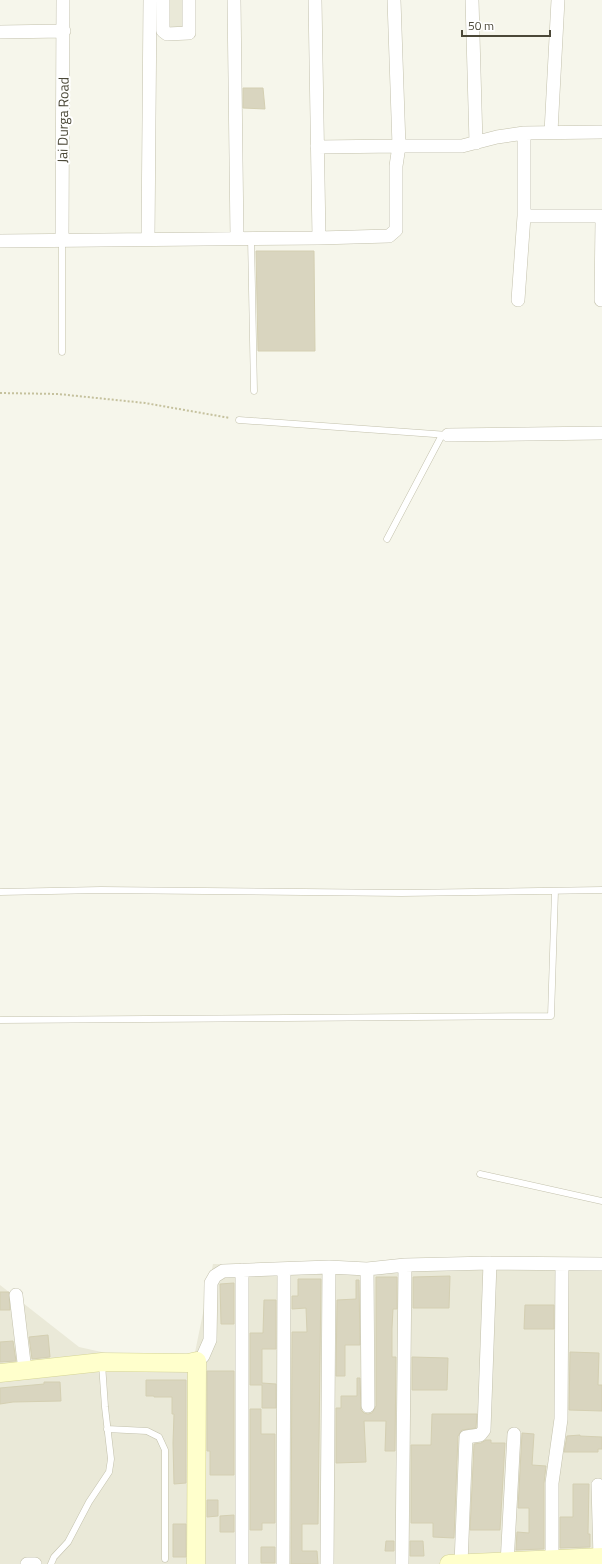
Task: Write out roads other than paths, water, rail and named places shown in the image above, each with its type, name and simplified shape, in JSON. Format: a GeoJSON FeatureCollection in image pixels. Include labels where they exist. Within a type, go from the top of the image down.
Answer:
{"type":"FeatureCollection","features":[{"type":"Feature","properties":{"kind":"street","name":"Jai Durga Road"},"geometry":{"type":"LineString","coordinates":[[62,241],[64,0]]}},
{"type":"Feature","properties":{"kind":"street"},"geometry":{"type":"LineString","coordinates":[[148,239],[157,21],[156,0]]}},
{"type":"Feature","properties":{"kind":"street"},"geometry":{"type":"LineString","coordinates":[[157,21],[165,34],[189,33],[189,0]]}},
{"type":"Feature","properties":{"kind":"street"},"geometry":{"type":"LineString","coordinates":[[234,0],[237,238]]}},
{"type":"Feature","properties":{"kind":"street"},"geometry":{"type":"LineString","coordinates":[[315,0],[319,238]]}},
{"type":"Feature","properties":{"kind":"street"},"geometry":{"type":"LineString","coordinates":[[0,241],[389,236],[396,230],[396,166],[398,146],[394,0]]}},
{"type":"Feature","properties":{"kind":"street"},"geometry":{"type":"LineString","coordinates":[[472,0],[476,143]]}},
{"type":"Feature","properties":{"kind":"street"},"geometry":{"type":"LineString","coordinates":[[551,132],[558,0]]}},
{"type":"Feature","properties":{"kind":"street"},"geometry":{"type":"LineString","coordinates":[[0,32],[64,31]]}},
{"type":"Feature","properties":{"kind":"street"},"geometry":{"type":"LineString","coordinates":[[317,147],[462,146],[498,137],[524,133],[602,132]]}},
{"type":"Feature","properties":{"kind":"street"},"geometry":{"type":"LineString","coordinates":[[518,300],[524,216],[524,133]]}},
{"type":"Feature","properties":{"kind":"street"},"geometry":{"type":"LineString","coordinates":[[524,216],[602,216]]}},
{"type":"Feature","properties":{"kind":"street"},"geometry":{"type":"LineString","coordinates":[[601,300],[602,221]]}},
{"type":"Feature","properties":{"kind":"street"},"geometry":{"type":"LineString","coordinates":[[445,435],[602,433]]}},
{"type":"Feature","properties":{"kind":"street"},"geometry":{"type":"LineString","coordinates":[[461,1564],[466,1437],[480,1435],[484,1430],[490,1263]]}},
{"type":"Feature","properties":{"kind":"street"},"geometry":{"type":"LineString","coordinates":[[402,1564],[405,1264]]}},
{"type":"Feature","properties":{"kind":"street"},"geometry":{"type":"LineString","coordinates":[[0,1373],[102,1362],[188,1363],[197,1361],[203,1356],[210,1340],[211,1283],[215,1276],[223,1271],[329,1267],[367,1269],[405,1264],[602,1264]]}},
{"type":"Feature","properties":{"kind":"street"},"geometry":{"type":"LineString","coordinates":[[551,1562],[552,1483],[561,1419],[562,1265]]}},
{"type":"Feature","properties":{"kind":"street"},"geometry":{"type":"LineString","coordinates":[[327,1564],[329,1267]]}},
{"type":"Feature","properties":{"kind":"street"},"geometry":{"type":"LineString","coordinates":[[283,1564],[284,1269]]}},
{"type":"Feature","properties":{"kind":"street"},"geometry":{"type":"LineString","coordinates":[[367,1269],[368,1406]]}},
{"type":"Feature","properties":{"kind":"street"},"geometry":{"type":"LineString","coordinates":[[242,1270],[242,1564]]}},
{"type":"Feature","properties":{"kind":"street"},"geometry":{"type":"LineString","coordinates":[[16,1295],[25,1371]]}},
{"type":"Feature","properties":{"kind":"street"},"geometry":{"type":"LineString","coordinates":[[196,1564],[197,1361]]}},
{"type":"Feature","properties":{"kind":"street"},"geometry":{"type":"LineString","coordinates":[[507,1563],[514,1434]]}},
{"type":"Feature","properties":{"kind":"street"},"geometry":{"type":"LineString","coordinates":[[449,1564],[551,1562],[601,1559],[598,1485]]}},
{"type":"Feature","properties":{"kind":"street"},"geometry":{"type":"LineString","coordinates":[[27,1564],[35,1564]]}},
{"type":"Feature","properties":{"kind":"lane"},"geometry":{"type":"LineString","coordinates":[[251,238],[254,391]]}},
{"type":"Feature","properties":{"kind":"lane"},"geometry":{"type":"LineString","coordinates":[[62,241],[62,352]]}},
{"type":"Feature","properties":{"kind":"lane"},"geometry":{"type":"LineString","coordinates":[[240,420],[445,435],[387,539]]}},
{"type":"Feature","properties":{"kind":"lane"},"geometry":{"type":"LineString","coordinates":[[0,892],[101,890],[402,893],[602,890]]}},
{"type":"Feature","properties":{"kind":"lane"},"geometry":{"type":"LineString","coordinates":[[0,1020],[551,1016],[555,891]]}},
{"type":"Feature","properties":{"kind":"lane"},"geometry":{"type":"LineString","coordinates":[[480,1174],[602,1201]]}},
{"type":"Feature","properties":{"kind":"lane"},"geometry":{"type":"LineString","coordinates":[[51,1564],[54,1557],[68,1542],[89,1502],[109,1472],[111,1458],[107,1429],[102,1362]]}},
{"type":"Feature","properties":{"kind":"lane"},"geometry":{"type":"LineString","coordinates":[[107,1429],[147,1431],[159,1437],[165,1450],[165,1560]]}}]}
